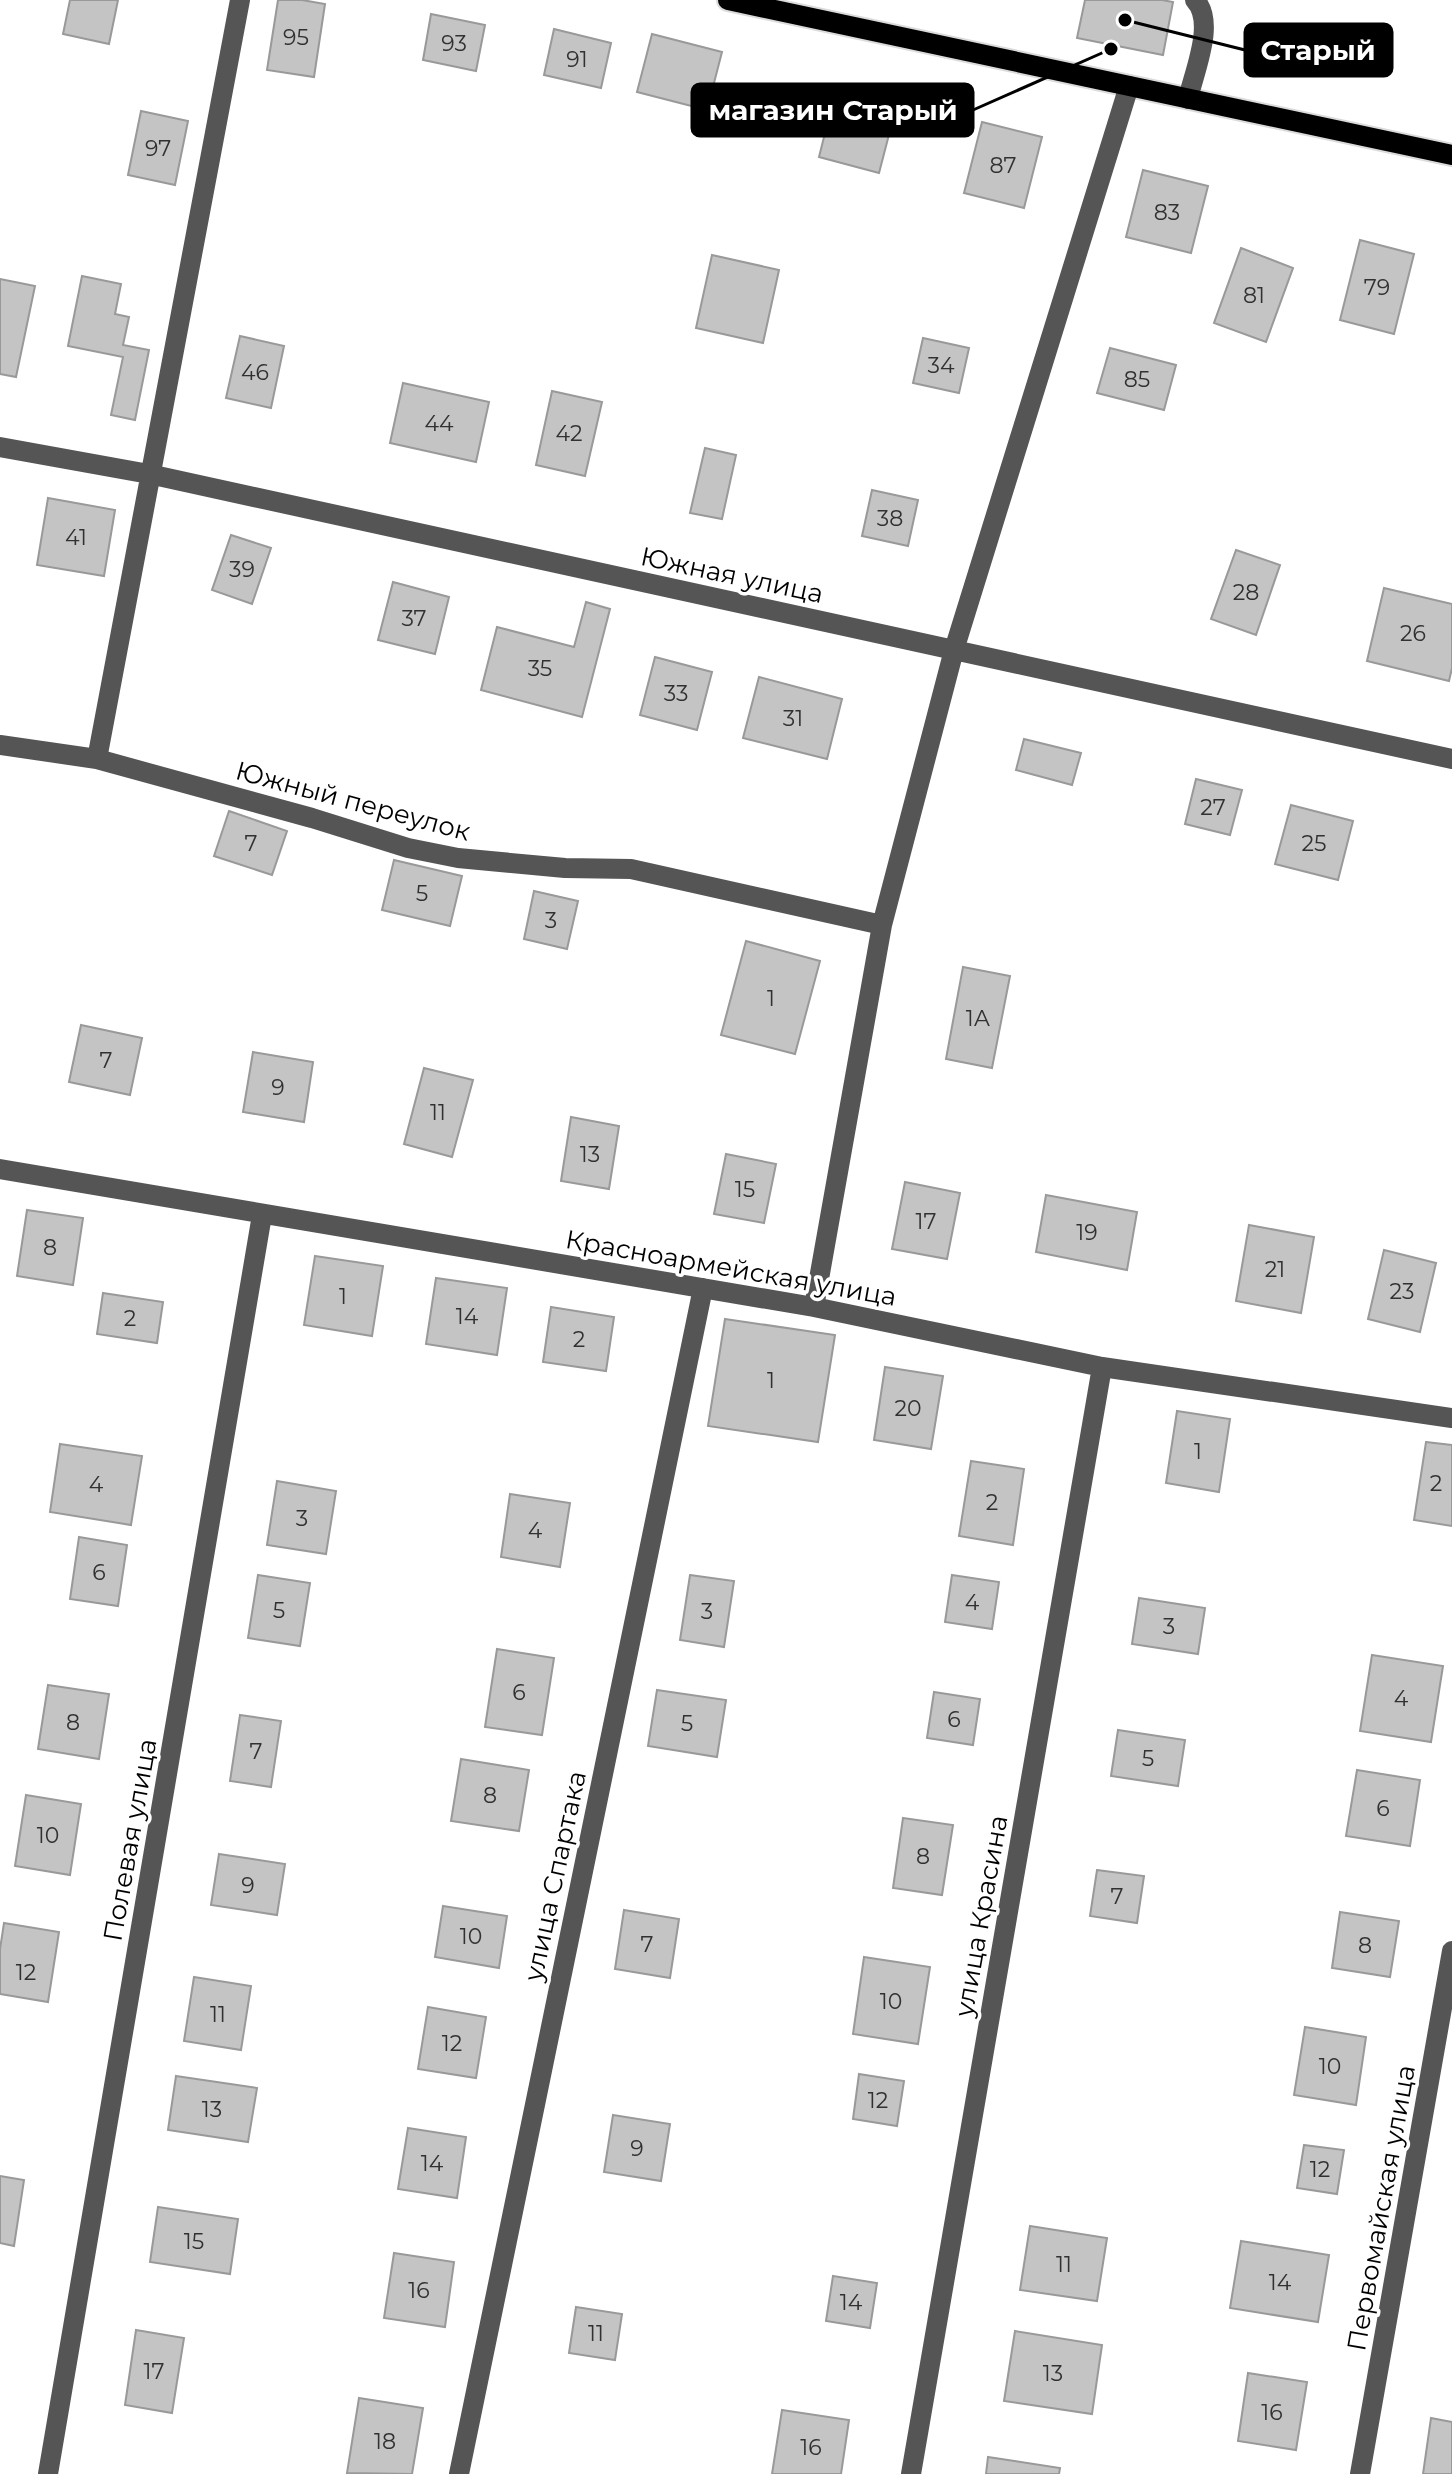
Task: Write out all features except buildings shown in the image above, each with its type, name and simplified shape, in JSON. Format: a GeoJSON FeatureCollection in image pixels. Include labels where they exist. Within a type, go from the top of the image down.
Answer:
{"type":"FeatureCollection","features":[{"type":"Feature","properties":{"kind":"main road"},"geometry":{"type":"LineString","coordinates":[[728,0],[1452,155]]}},
{"type":"Feature","properties":{"kind":"street"},"geometry":{"type":"LineString","coordinates":[[97,759],[240,0]]}},
{"type":"Feature","properties":{"kind":"street"},"geometry":{"type":"LineString","coordinates":[[1188,99],[1205,29],[1205,13],[1195,0]]}},
{"type":"Feature","properties":{"kind":"street"},"geometry":{"type":"LineString","coordinates":[[814,1307],[882,925],[954,650],[1129,86]]}},
{"type":"Feature","properties":{"kind":"street","name":"Южная улица"},"geometry":{"type":"LineString","coordinates":[[0,447],[149,474],[1452,759]]}},
{"type":"Feature","properties":{"kind":"street","name":"Южный переулок"},"geometry":{"type":"LineString","coordinates":[[0,745],[97,759],[312,818],[408,848],[508,864],[631,869],[882,925]]}},
{"type":"Feature","properties":{"kind":"street","name":"Красноармейская улица"},"geometry":{"type":"LineString","coordinates":[[0,1169],[814,1307],[1102,1367],[1452,1418]]}},
{"type":"Feature","properties":{"kind":"street","name":"Полевая улица"},"geometry":{"type":"LineString","coordinates":[[48,2474],[262,1215]]}},
{"type":"Feature","properties":{"kind":"street","name":"улица Спартака"},"geometry":{"type":"LineString","coordinates":[[459,2474],[703,1288]]}},
{"type":"Feature","properties":{"kind":"street","name":"улица Красина"},"geometry":{"type":"LineString","coordinates":[[911,2474],[1102,1367]]}},
{"type":"Feature","properties":{"kind":"street","name":"Первомайская улица"},"geometry":{"type":"LineString","coordinates":[[1360,2474],[1452,1951]]}},
{"type":"Feature","properties":{"kind":"place","name":"Старый"},"geometry":{"type":"Point","coordinates":[1125,20]}},
{"type":"Feature","properties":{"kind":"place","name":"магазин Старый"},"geometry":{"type":"Point","coordinates":[1111,49]}}]}
